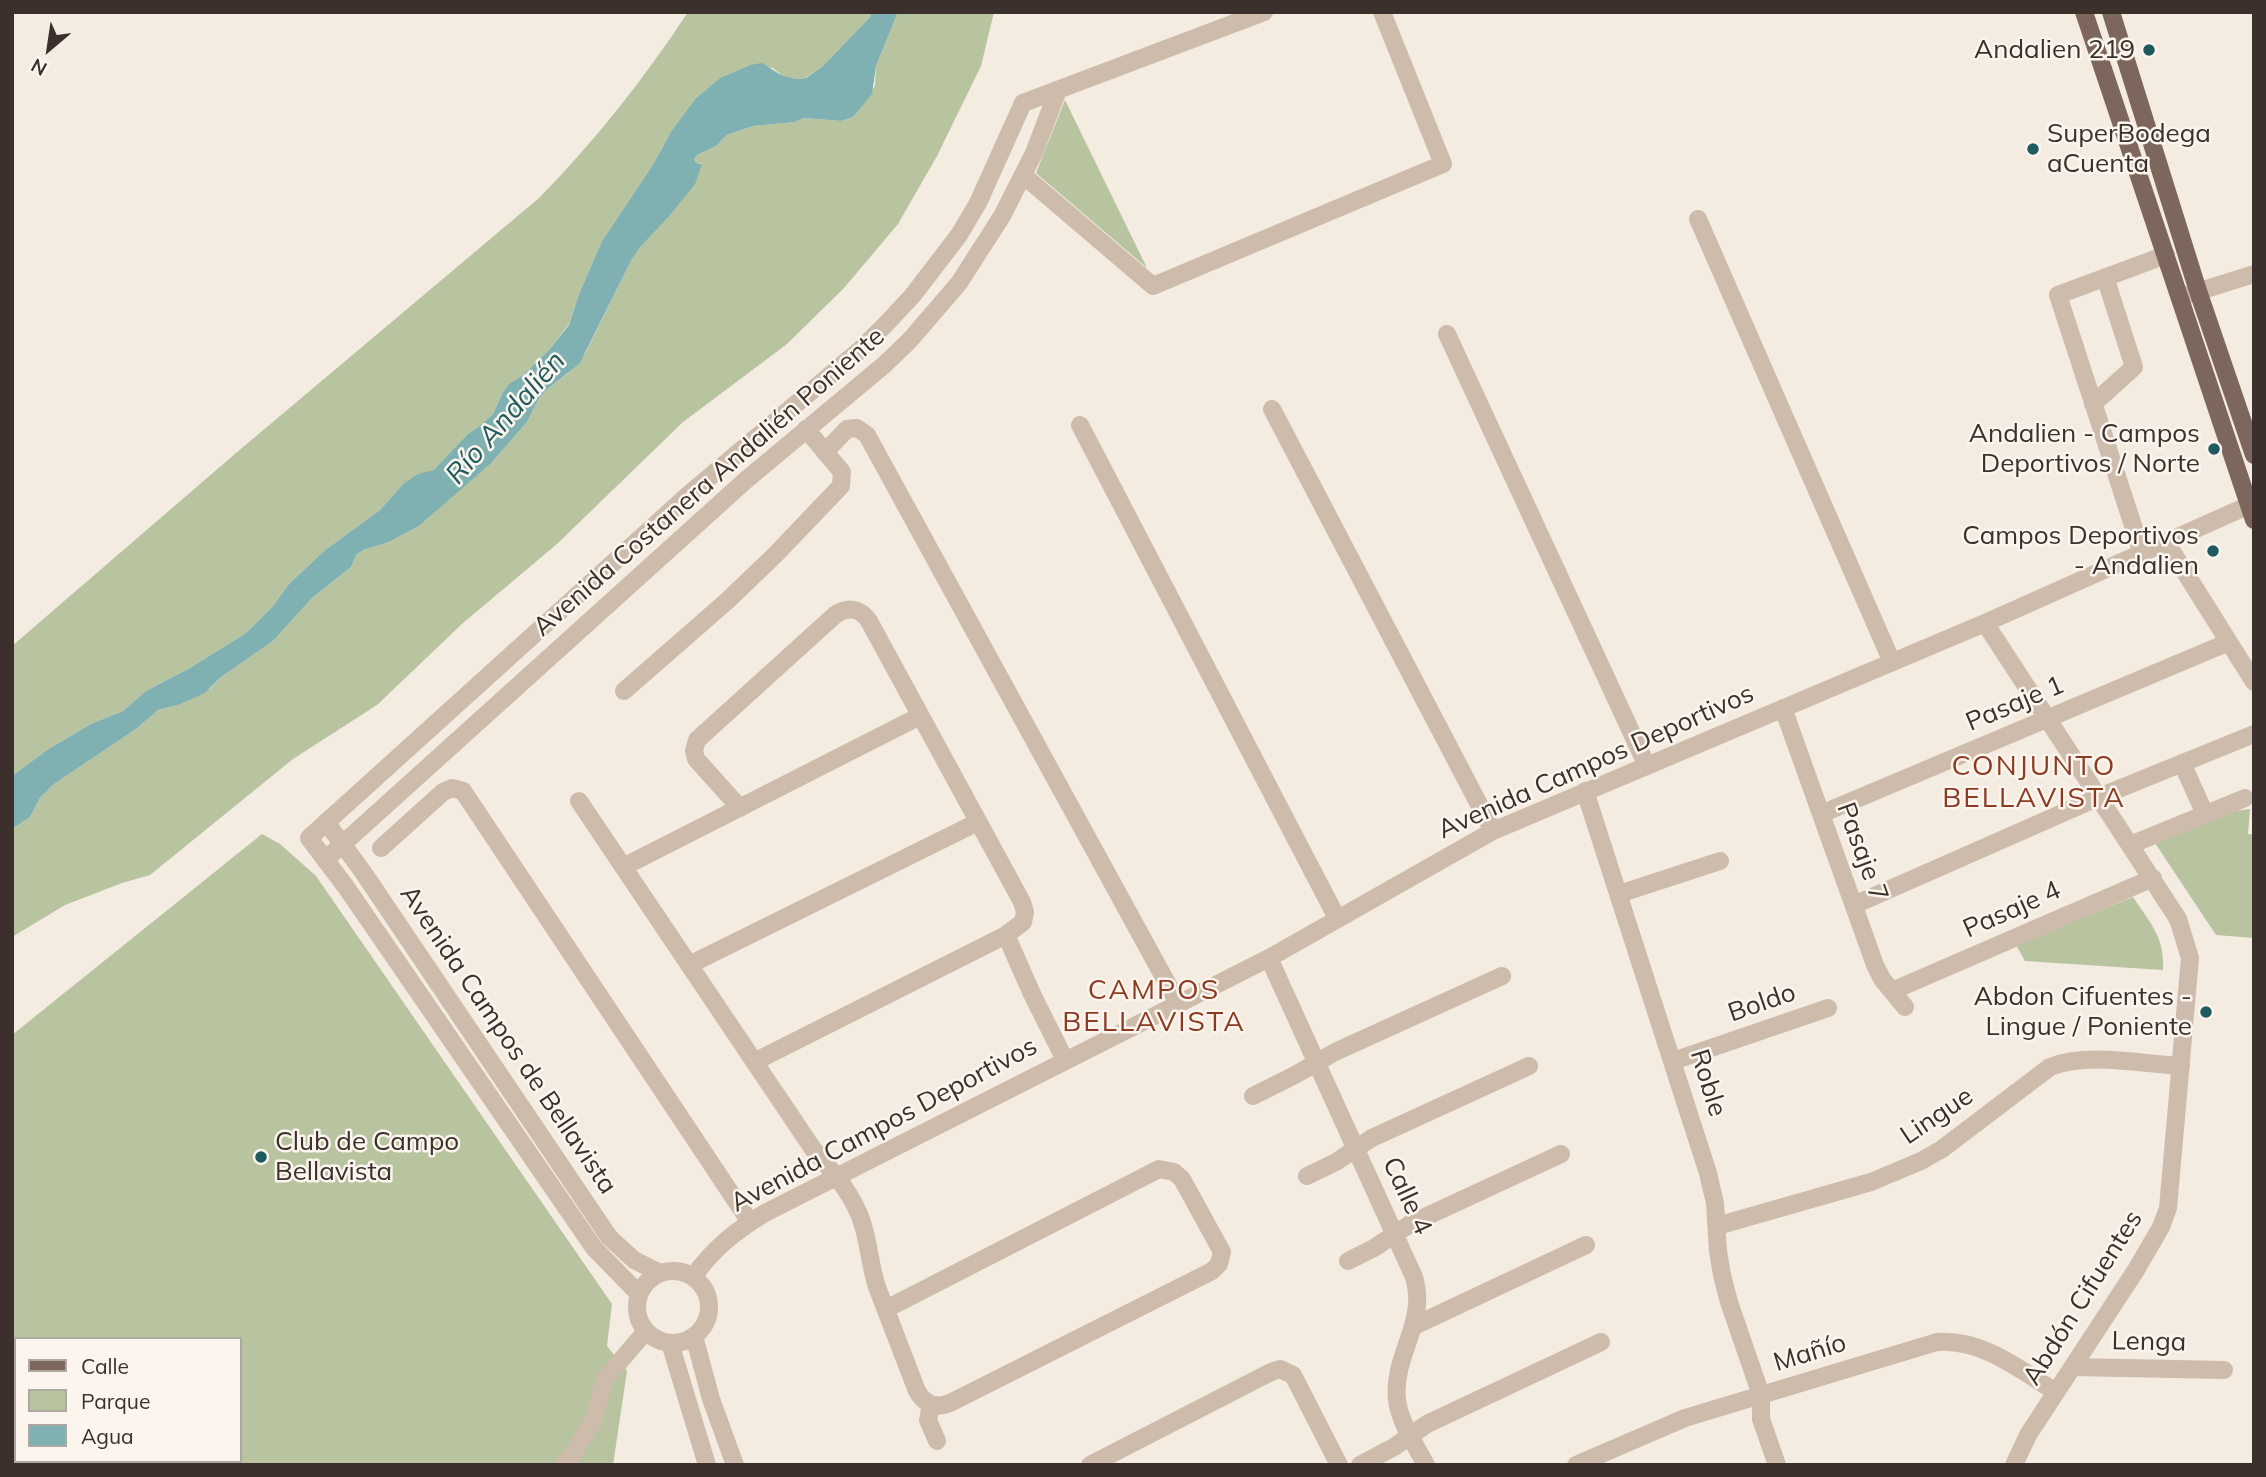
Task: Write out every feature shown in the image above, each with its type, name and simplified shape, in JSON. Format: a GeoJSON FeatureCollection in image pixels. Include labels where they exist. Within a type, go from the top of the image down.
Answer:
{"type":"FeatureCollection","features":[{"type":"Feature","properties":{"kind":"main road"},"geometry":{"type":"LineString","coordinates":[[2084,12],[2252,510]]}},
{"type":"Feature","properties":{"kind":"main road"},"geometry":{"type":"LineString","coordinates":[[2110,12],[2198,291],[2254,455]]}},
{"type":"Feature","properties":{"kind":"street"},"geometry":{"type":"LineString","coordinates":[[1058,90],[1264,12]]}},
{"type":"Feature","properties":{"kind":"street"},"geometry":{"type":"LineString","coordinates":[[1023,175],[1153,286],[1443,164],[1382,12]]}},
{"type":"Feature","properties":{"kind":"street","name":"Avenida Costanera Andalién Poniente"},"geometry":{"type":"LineString","coordinates":[[309,838],[687,496],[860,350],[913,295],[959,235],[978,203],[1023,103],[1058,90]]}},
{"type":"Feature","properties":{"kind":"street","name":"Avenida Costanera Andalién Poniente"},"geometry":{"type":"LineString","coordinates":[[325,860],[746,480],[884,365],[935,313],[981,252],[1034,153],[1058,90]]}},
{"type":"Feature","properties":{"kind":"street"},"geometry":{"type":"LineString","coordinates":[[1698,219],[1892,662]]}},
{"type":"Feature","properties":{"kind":"street"},"geometry":{"type":"LineString","coordinates":[[2142,553],[2058,295],[2166,255]]}},
{"type":"Feature","properties":{"kind":"street"},"geometry":{"type":"LineString","coordinates":[[2180,298],[2254,274]]}},
{"type":"Feature","properties":{"kind":"street"},"geometry":{"type":"LineString","coordinates":[[2093,404],[2134,366],[2105,277]]}},
{"type":"Feature","properties":{"kind":"street"},"geometry":{"type":"LineString","coordinates":[[1447,334],[1647,766]]}},
{"type":"Feature","properties":{"kind":"street"},"geometry":{"type":"LineString","coordinates":[[1272,409],[1493,831]]}},
{"type":"Feature","properties":{"kind":"street"},"geometry":{"type":"LineString","coordinates":[[1080,425],[1337,918]]}},
{"type":"Feature","properties":{"kind":"street"},"geometry":{"type":"LineString","coordinates":[[825,452],[847,429],[857,428],[867,435],[1178,1003]]}},
{"type":"Feature","properties":{"kind":"street"},"geometry":{"type":"LineString","coordinates":[[624,691],[727,601],[836,493],[843,482],[842,472],[806,429]]}},
{"type":"Feature","properties":{"kind":"street","name":"Avenida Campos Deportivos"},"geometry":{"type":"LineString","coordinates":[[692,1277],[717,1247],[750,1222],[1269,958],[1493,831],[1984,623],[2166,542],[2252,510]]}},
{"type":"Feature","properties":{"kind":"street"},"geometry":{"type":"LineString","coordinates":[[2166,542],[2254,682]]}},
{"type":"Feature","properties":{"kind":"street"},"geometry":{"type":"LineString","coordinates":[[740,808],[699,763],[694,755],[695,745],[840,611],[853,609],[865,615],[1024,907],[1023,922],[1006,935],[754,1062]]}},
{"type":"Feature","properties":{"kind":"street","name":"Abdón Cifuentes"},"geometry":{"type":"LineString","coordinates":[[1984,623],[2153,878],[2178,919],[2190,958],[2168,1208],[2149,1249],[2028,1435],[2014,1465]]}},
{"type":"Feature","properties":{"kind":"street","name":"Pasaje 1"},"geometry":{"type":"LineString","coordinates":[[1821,814],[2229,642]]}},
{"type":"Feature","properties":{"kind":"street","name":"Pasaje 7"},"geometry":{"type":"LineString","coordinates":[[1783,708],[1875,965],[1905,1007]]}},
{"type":"Feature","properties":{"kind":"street"},"geometry":{"type":"LineString","coordinates":[[623,867],[920,716]]}},
{"type":"Feature","properties":{"kind":"street"},"geometry":{"type":"LineString","coordinates":[[1854,905],[2099,796],[2254,734]]}},
{"type":"Feature","properties":{"kind":"street"},"geometry":{"type":"LineString","coordinates":[[2182,763],[2205,814]]}},
{"type":"Feature","properties":{"kind":"street"},"geometry":{"type":"LineString","coordinates":[[381,848],[443,792],[452,788],[463,791],[750,1222]]}},
{"type":"Feature","properties":{"kind":"street","name":"Roble"},"geometry":{"type":"LineString","coordinates":[[1585,791],[1708,1173],[1717,1226],[1717,1251],[1727,1293],[1761,1395],[1761,1419],[1777,1465]]}},
{"type":"Feature","properties":{"kind":"street"},"geometry":{"type":"LineString","coordinates":[[2130,845],[2245,798]]}},
{"type":"Feature","properties":{"kind":"street"},"geometry":{"type":"LineString","coordinates":[[579,801],[813,1149],[836,1176],[856,1207],[863,1224],[873,1273],[886,1309],[917,1391],[925,1402],[931,1405],[950,1403],[1212,1271],[1221,1259],[1220,1246],[1182,1179],[1174,1172],[1159,1169],[886,1309]]}},
{"type":"Feature","properties":{"kind":"street","name":"Avenida Campos de Bellavista"},"geometry":{"type":"LineString","coordinates":[[326,822],[609,1237],[634,1261],[660,1273]]}},
{"type":"Feature","properties":{"kind":"street"},"geometry":{"type":"LineString","coordinates":[[689,965],[978,822]]}},
{"type":"Feature","properties":{"kind":"street","name":"Avenida Campos de Bellavista"},"geometry":{"type":"LineString","coordinates":[[309,838],[346,887],[594,1248],[639,1294]]}},
{"type":"Feature","properties":{"kind":"street"},"geometry":{"type":"LineString","coordinates":[[1619,894],[1720,861]]}},
{"type":"Feature","properties":{"kind":"street","name":"Pasaje 4"},"geometry":{"type":"LineString","coordinates":[[1892,991],[2153,878]]}},
{"type":"Feature","properties":{"kind":"street"},"geometry":{"type":"LineString","coordinates":[[1006,935],[1065,1060]]}},
{"type":"Feature","properties":{"kind":"street","name":"Calle 4"},"geometry":{"type":"LineString","coordinates":[[1269,958],[1417,1286],[1418,1311],[1396,1385],[1399,1411],[1426,1465]]}},
{"type":"Feature","properties":{"kind":"street"},"geometry":{"type":"LineString","coordinates":[[1253,1096],[1335,1052],[1502,976]]}},
{"type":"Feature","properties":{"kind":"street","name":"Boldo"},"geometry":{"type":"LineString","coordinates":[[1673,1061],[1828,1007]]}},
{"type":"Feature","properties":{"kind":"street","name":"Lingue"},"geometry":{"type":"LineString","coordinates":[[1717,1226],[1871,1182],[1921,1161],[2050,1067],[2061,1062],[2085,1060],[2181,1066]]}},
{"type":"Feature","properties":{"kind":"street"},"geometry":{"type":"LineString","coordinates":[[1307,1176],[1336,1162],[1372,1138],[1529,1066]]}},
{"type":"Feature","properties":{"kind":"street"},"geometry":{"type":"LineString","coordinates":[[1348,1261],[1374,1248],[1410,1224],[1561,1154]]}},
{"type":"Feature","properties":{"kind":"street"},"geometry":{"type":"LineString","coordinates":[[1414,1326],[1586,1245]]}},
{"type":"Feature","properties":{"kind":"street"},"geometry":{"type":"LineString","coordinates":[[677,1271],[692,1277],[704,1289],[709,1306],[705,1323],[694,1336],[682,1342],[661,1342],[646,1331],[637,1315],[639,1294],[647,1281],[660,1273],[677,1271]]}},
{"type":"Feature","properties":{"kind":"street"},"geometry":{"type":"LineString","coordinates":[[564,1465],[595,1417],[604,1380],[646,1331]]}},
{"type":"Feature","properties":{"kind":"street"},"geometry":{"type":"LineString","coordinates":[[694,1336],[711,1399],[735,1465]]}},
{"type":"Feature","properties":{"kind":"street"},"geometry":{"type":"LineString","coordinates":[[1360,1465],[1394,1447],[1427,1424],[1601,1342]]}},
{"type":"Feature","properties":{"kind":"street","name":"Mañío"},"geometry":{"type":"LineString","coordinates":[[1576,1465],[1685,1418],[1937,1342],[1964,1342],[1987,1350],[2056,1392]]}},
{"type":"Feature","properties":{"kind":"street"},"geometry":{"type":"LineString","coordinates":[[670,1343],[707,1465]]}},
{"type":"Feature","properties":{"kind":"street","name":"Lenga"},"geometry":{"type":"LineString","coordinates":[[2073,1367],[2224,1370]]}},
{"type":"Feature","properties":{"kind":"street"},"geometry":{"type":"LineString","coordinates":[[1090,1465],[1280,1369],[1293,1375],[1339,1465]]}},
{"type":"Feature","properties":{"kind":"street"},"geometry":{"type":"LineString","coordinates":[[931,1405],[928,1420],[937,1441]]}},
{"type":"Feature","properties":{"kind":"green space"},"geometry":{"type":"Polygon","coordinates":[[[688,12],[872,12],[823,66],[805,78],[796,79],[781,75],[773,68],[750,65],[720,78],[696,98],[672,130],[654,163],[602,241],[569,324],[549,350],[523,375],[510,383],[493,414],[468,434],[434,470],[403,484],[380,510],[324,551],[289,584],[273,606],[246,633],[190,668],[146,691],[123,711],[91,724],[47,750],[12,776],[12,646],[539,198],[618,109],[688,12]]]}},
{"type":"Feature","properties":{"kind":"green space"},"geometry":{"type":"Polygon","coordinates":[[[898,12],[994,12],[981,66],[937,156],[898,224],[844,288],[787,344],[683,422],[557,544],[463,623],[377,705],[293,759],[150,875],[65,905],[12,937],[12,829],[30,817],[40,798],[54,784],[136,729],[158,710],[178,705],[211,688],[221,677],[273,641],[312,598],[351,567],[356,555],[419,526],[490,463],[527,422],[544,392],[567,374],[585,354],[639,247],[681,200],[702,163],[696,163],[694,159],[697,155],[716,146],[727,135],[753,126],[795,122],[804,118],[841,121],[853,117],[875,86],[876,66],[898,12]]]}},
{"type":"Feature","properties":{"kind":"green space"},"geometry":{"type":"Polygon","coordinates":[[[1065,100],[1147,268],[1036,173],[1065,100]]]}},
{"type":"Feature","properties":{"kind":"green space"},"geometry":{"type":"Polygon","coordinates":[[[2250,809],[2248,834],[2254,835],[2254,938],[2216,935],[2155,843],[2228,812],[2250,809]]]}},
{"type":"Feature","properties":{"kind":"green space","name":"Club de Campo Bellavista"},"geometry":{"type":"Polygon","coordinates":[[[262,834],[280,844],[316,876],[612,1304],[607,1346],[627,1371],[613,1465],[12,1465],[12,1035],[262,834]]]}},
{"type":"Feature","properties":{"kind":"green space"},"geometry":{"type":"Polygon","coordinates":[[[2133,897],[2159,939],[2163,970],[2025,961],[2016,945],[2133,897]]]}},
{"type":"Feature","properties":{"kind":"water","name":"Río Andalién"},"geometry":{"type":"Polygon","coordinates":[[[872,12],[898,12],[876,66],[872,94],[853,117],[841,121],[804,118],[795,122],[753,126],[727,135],[716,146],[697,155],[694,159],[696,163],[702,164],[695,184],[632,259],[580,363],[544,392],[527,422],[490,464],[419,526],[356,555],[351,567],[312,598],[273,641],[221,677],[205,693],[178,705],[158,710],[136,729],[54,784],[40,798],[30,817],[12,829],[12,776],[47,750],[91,724],[123,711],[146,691],[190,668],[246,633],[273,606],[289,584],[324,551],[380,510],[403,484],[418,474],[434,470],[468,434],[493,414],[510,383],[523,375],[549,350],[569,325],[602,241],[654,163],[672,130],[696,98],[720,78],[750,65],[762,63],[781,75],[796,79],[806,78],[823,66],[872,12]]]}},
{"type":"Feature","properties":{"kind":"place","name":"Andalien 219"},"geometry":{"type":"Point","coordinates":[2149,50]}},
{"type":"Feature","properties":{"kind":"place","name":"SuperBodega aCuenta"},"geometry":{"type":"Point","coordinates":[2033,149]}},
{"type":"Feature","properties":{"kind":"place","name":"Andalien - Campos Deportivos / Norte"},"geometry":{"type":"Point","coordinates":[2214,449]}},
{"type":"Feature","properties":{"kind":"place","name":"Campos Deportivos - Andalien"},"geometry":{"type":"Point","coordinates":[2213,551]}},
{"type":"Feature","properties":{"kind":"place","name":"Abdon Cifuentes - Lingue / Poniente"},"geometry":{"type":"Point","coordinates":[2206,1012]}},
{"type":"Feature","properties":{"kind":"place","name":"Club de Campo Bellavista"},"geometry":{"type":"Point","coordinates":[261,1157]}},
{"type":"Feature","properties":{"kind":"district","name":"CONJUNTO BELLAVISTA"},"geometry":{"type":"Point","coordinates":[2034,783]}},
{"type":"Feature","properties":{"kind":"district","name":"CAMPOS BELLAVISTA"},"geometry":{"type":"Point","coordinates":[1154,1007]}}]}
